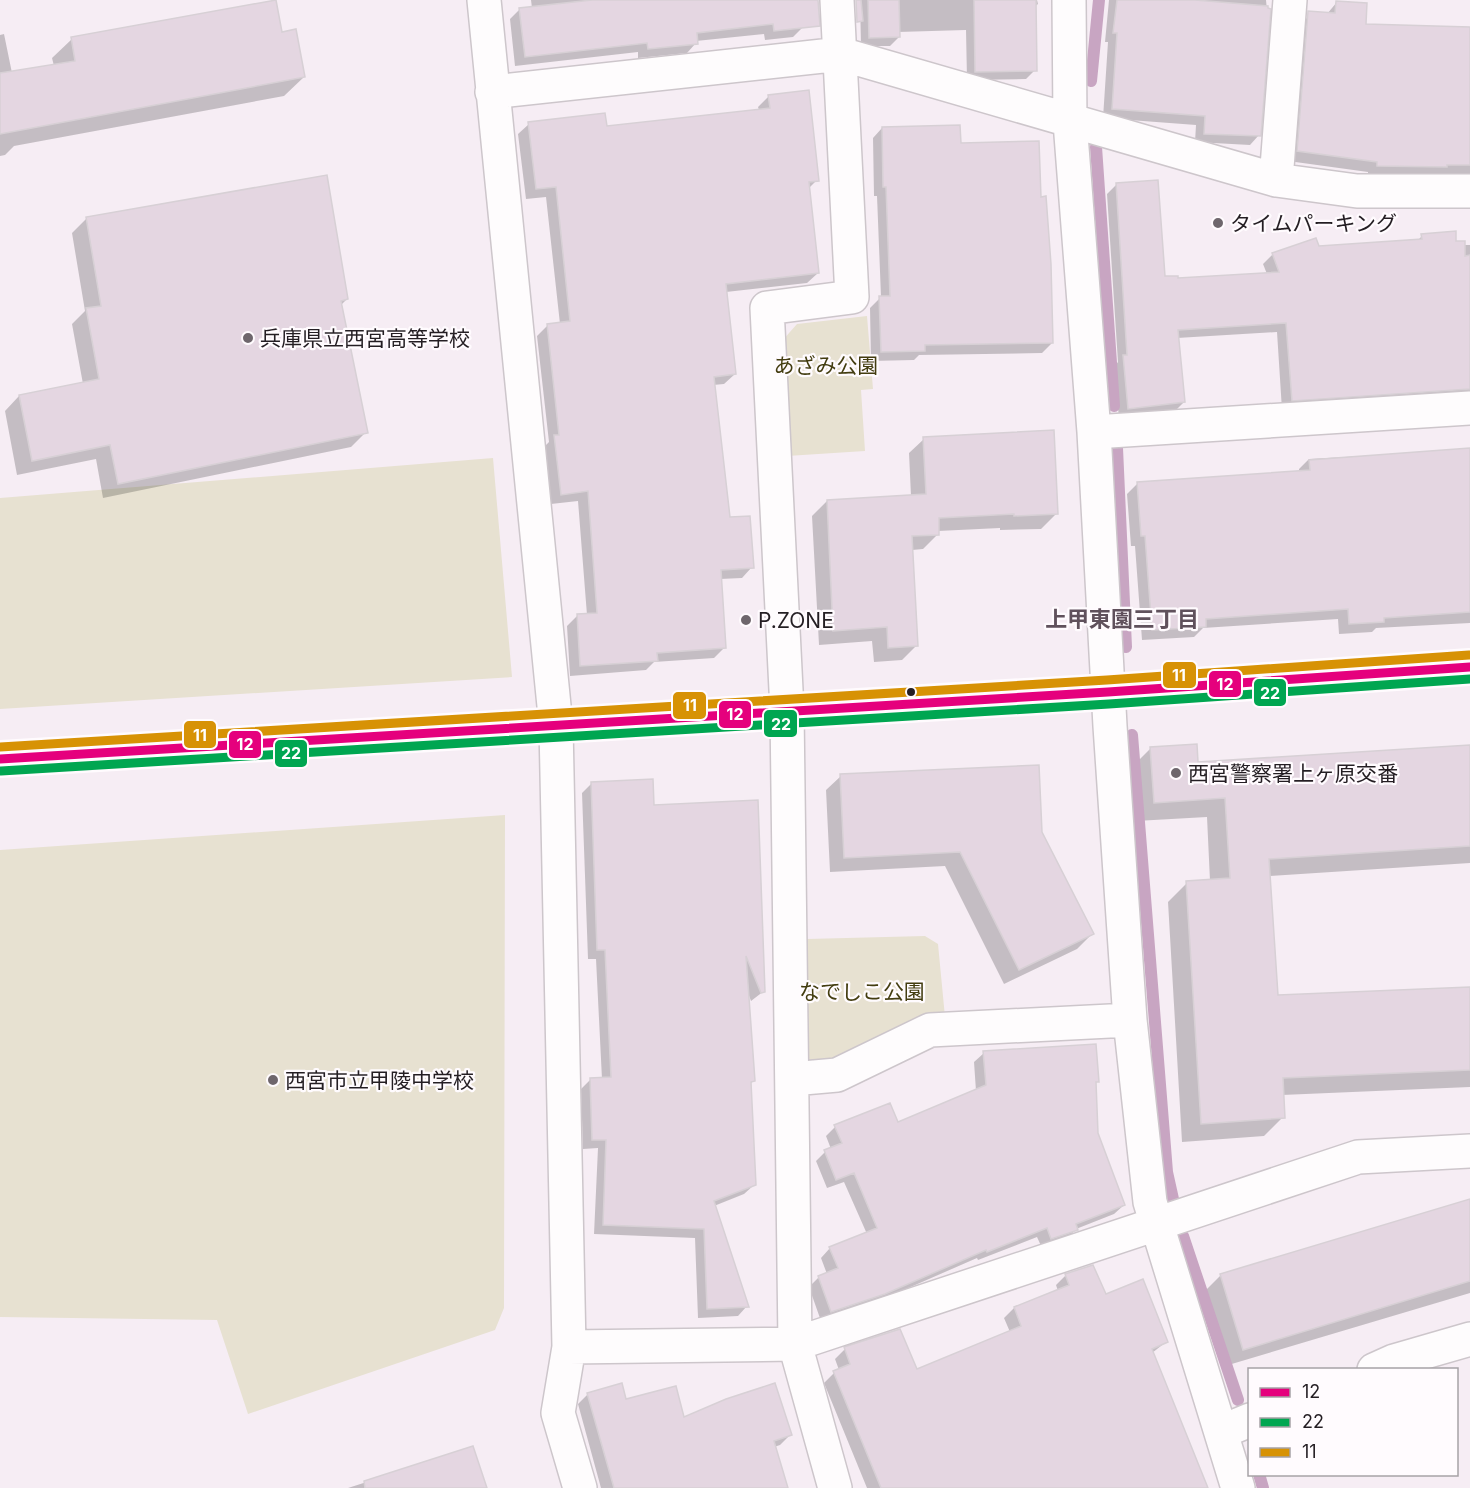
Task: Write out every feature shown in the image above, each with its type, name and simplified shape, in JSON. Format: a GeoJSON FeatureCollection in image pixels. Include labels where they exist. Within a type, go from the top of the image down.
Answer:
{"type":"FeatureCollection","features":[{"type":"Feature","properties":{"kind":"street"},"geometry":{"type":"LineString","coordinates":[[484,0],[556,726],[569,1347],[558,1413],[580,1488]]}},
{"type":"Feature","properties":{"kind":"street"},"geometry":{"type":"LineString","coordinates":[[835,1488],[795,1344],[787,710],[767,308],[852,297],[837,0]]}},
{"type":"Feature","properties":{"kind":"street"},"geometry":{"type":"LineString","coordinates":[[1069,0],[1070,122],[1094,432],[1108,692],[1130,1020],[1150,1202],[1235,1426],[1238,1488]]}},
{"type":"Feature","properties":{"kind":"street"},"geometry":{"type":"LineString","coordinates":[[1276,180],[1290,0]]}},
{"type":"Feature","properties":{"kind":"street"},"geometry":{"type":"LineString","coordinates":[[492,93],[841,54],[1276,180],[1357,191],[1470,191]]}},
{"type":"Feature","properties":{"kind":"street"},"geometry":{"type":"LineString","coordinates":[[1094,432],[1470,408]]}},
{"type":"Feature","properties":{"kind":"street"},"geometry":{"type":"LineString","coordinates":[[0,759],[1108,692],[1470,667]]}},
{"type":"Feature","properties":{"kind":"street"},"geometry":{"type":"LineString","coordinates":[[792,1079],[837,1075],[930,1030],[1130,1020]]}},
{"type":"Feature","properties":{"kind":"street"},"geometry":{"type":"LineString","coordinates":[[569,1347],[795,1344],[1358,1157],[1470,1151]]}},
{"type":"Feature","properties":{"kind":"street"},"geometry":{"type":"LineString","coordinates":[[1378,1368],[1394,1361],[1470,1339]]}},
{"type":"Feature","properties":{"kind":"green space","name":"あざみ公園"},"geometry":{"type":"Polygon","coordinates":[[[867,316],[873,389],[861,390],[865,451],[787,456],[782,341],[797,324],[867,316]]]}},
{"type":"Feature","properties":{"kind":"green space"},"geometry":{"type":"Polygon","coordinates":[[[493,458],[512,677],[0,709],[0,498],[493,458]]]}},
{"type":"Feature","properties":{"kind":"green space","name":"西宮市立甲陵中学校"},"geometry":{"type":"Polygon","coordinates":[[[505,815],[504,1308],[495,1330],[248,1414],[217,1320],[0,1317],[0,850],[505,815]]]}},
{"type":"Feature","properties":{"kind":"green space","name":"なでしこ公園"},"geometry":{"type":"Polygon","coordinates":[[[925,936],[938,944],[945,1017],[839,1061],[807,1060],[807,939],[925,936]]]}},
{"type":"Feature","properties":{"kind":"building"},"geometry":{"type":"Polygon","coordinates":[[[276,0],[282,32],[296,29],[305,77],[0,134],[0,73],[75,61],[71,37],[276,0]]]}},
{"type":"Feature","properties":{"kind":"building"},"geometry":{"type":"Polygon","coordinates":[[[592,0],[818,0],[820,26],[774,31],[773,24],[697,33],[698,44],[648,49],[647,43],[525,57],[519,8],[592,0]]]}},
{"type":"Feature","properties":{"kind":"building"},"geometry":{"type":"Polygon","coordinates":[[[856,0],[861,0],[863,21],[857,22],[856,0]]]}},
{"type":"Feature","properties":{"kind":"building"},"geometry":{"type":"Polygon","coordinates":[[[868,0],[899,0],[900,37],[869,38],[868,0]]]}},
{"type":"Feature","properties":{"kind":"building"},"geometry":{"type":"Polygon","coordinates":[[[974,0],[1036,0],[1037,71],[975,72],[974,0]]]}},
{"type":"Feature","properties":{"kind":"building"},"geometry":{"type":"Polygon","coordinates":[[[1117,0],[1195,0],[1268,6],[1271,9],[1261,136],[1204,134],[1205,116],[1112,109],[1117,33],[1113,33],[1117,0]]]}},
{"type":"Feature","properties":{"kind":"building"},"geometry":{"type":"Polygon","coordinates":[[[1336,1],[1367,3],[1366,24],[1470,27],[1470,165],[1377,166],[1377,162],[1297,151],[1308,11],[1335,13],[1336,1]]]}},
{"type":"Feature","properties":{"kind":"building"},"geometry":{"type":"Polygon","coordinates":[[[809,90],[819,181],[809,182],[819,273],[726,284],[736,374],[714,377],[730,517],[750,516],[754,568],[721,570],[726,648],[657,653],[658,661],[580,666],[577,614],[597,613],[588,491],[561,495],[554,435],[559,435],[547,324],[570,321],[556,187],[536,189],[528,122],[605,113],[607,126],[770,108],[768,95],[809,90]]]}},
{"type":"Feature","properties":{"kind":"building"},"geometry":{"type":"Polygon","coordinates":[[[960,125],[961,143],[1039,141],[1041,197],[1046,196],[1051,264],[1053,343],[925,345],[925,351],[881,352],[879,296],[890,296],[886,187],[883,187],[882,127],[960,125]]]}},
{"type":"Feature","properties":{"kind":"building"},"geometry":{"type":"Polygon","coordinates":[[[327,175],[348,299],[341,301],[368,433],[118,484],[110,445],[32,461],[19,395],[99,379],[86,308],[101,306],[86,217],[327,175]]]}},
{"type":"Feature","properties":{"kind":"building"},"geometry":{"type":"Polygon","coordinates":[[[1158,180],[1165,276],[1178,276],[1178,278],[1279,272],[1272,253],[1316,238],[1319,246],[1422,239],[1421,234],[1456,231],[1456,241],[1465,241],[1465,256],[1470,255],[1470,389],[1292,401],[1286,323],[1178,330],[1185,402],[1128,409],[1123,355],[1127,355],[1116,183],[1158,180]]]}},
{"type":"Feature","properties":{"kind":"building"},"geometry":{"type":"Polygon","coordinates":[[[1054,430],[1058,514],[939,518],[939,535],[912,536],[918,646],[888,648],[887,627],[833,631],[827,500],[926,494],[923,437],[1054,430]]]}},
{"type":"Feature","properties":{"kind":"building"},"geometry":{"type":"Polygon","coordinates":[[[1470,448],[1470,612],[1384,618],[1384,622],[1349,624],[1348,609],[1206,619],[1206,627],[1152,630],[1145,536],[1141,536],[1137,482],[1310,470],[1309,460],[1470,448]]]}},
{"type":"Feature","properties":{"kind":"building"},"geometry":{"type":"Polygon","coordinates":[[[1197,744],[1198,762],[1470,745],[1470,846],[1269,859],[1278,995],[1470,987],[1470,1070],[1283,1078],[1285,1118],[1201,1124],[1186,881],[1230,878],[1225,798],[1154,803],[1150,747],[1197,744]]]}},
{"type":"Feature","properties":{"kind":"building"},"geometry":{"type":"Polygon","coordinates":[[[1039,765],[1042,832],[1094,934],[1019,970],[960,852],[844,858],[840,774],[1039,765]]]}},
{"type":"Feature","properties":{"kind":"building"},"geometry":{"type":"Polygon","coordinates":[[[653,779],[654,805],[758,800],[765,992],[761,993],[746,956],[755,1081],[751,1082],[756,1185],[714,1201],[749,1307],[707,1309],[704,1229],[603,1225],[606,1140],[592,1140],[590,1078],[611,1077],[605,950],[597,950],[591,782],[653,779]]]}},
{"type":"Feature","properties":{"kind":"building"},"geometry":{"type":"Polygon","coordinates":[[[1096,1044],[1099,1082],[1096,1082],[1098,1133],[1125,1205],[1076,1224],[1078,1230],[1051,1239],[1047,1228],[987,1252],[986,1250],[885,1294],[831,1312],[818,1276],[838,1268],[829,1247],[877,1228],[854,1173],[836,1180],[824,1150],[842,1143],[834,1125],[890,1103],[898,1122],[986,1085],[983,1051],[1096,1044]]]}},
{"type":"Feature","properties":{"kind":"building"},"geometry":{"type":"Polygon","coordinates":[[[1470,1199],[1470,1281],[1243,1350],[1220,1274],[1470,1199]]]}},
{"type":"Feature","properties":{"kind":"building"},"geometry":{"type":"Polygon","coordinates":[[[1093,1265],[1106,1294],[1143,1279],[1168,1342],[1152,1349],[1208,1488],[881,1488],[833,1371],[850,1364],[844,1347],[900,1329],[917,1369],[1021,1326],[1014,1307],[1069,1285],[1065,1274],[1093,1265]]]}},
{"type":"Feature","properties":{"kind":"building"},"geometry":{"type":"Polygon","coordinates":[[[622,1383],[626,1399],[676,1386],[684,1417],[726,1399],[775,1383],[792,1435],[774,1441],[788,1488],[614,1488],[587,1393],[622,1383]]]}},
{"type":"Feature","properties":{"kind":"building"},"geometry":{"type":"Polygon","coordinates":[[[473,1446],[487,1488],[365,1488],[364,1481],[473,1446]]]}},
{"type":"Feature","properties":{"kind":"waterway"},"geometry":{"type":"LineString","coordinates":[[1091,81],[1099,0]]}},
{"type":"Feature","properties":{"kind":"waterway"},"geometry":{"type":"LineString","coordinates":[[1096,147],[1114,406]]}},
{"type":"Feature","properties":{"kind":"waterway"},"geometry":{"type":"LineString","coordinates":[[1117,448],[1126,647]]}},
{"type":"Feature","properties":{"kind":"waterway"},"geometry":{"type":"LineString","coordinates":[[1132,735],[1167,1172],[1173,1199]]}},
{"type":"Feature","properties":{"kind":"waterway"},"geometry":{"type":"LineString","coordinates":[[1183,1236],[1238,1400]]}},
{"type":"Feature","properties":{"kind":"waterway"},"geometry":{"type":"LineString","coordinates":[[1260,1476],[1263,1488]]}},
{"type":"Feature","properties":{"kind":"transit line","name":"11"},"geometry":{"type":"LineString","coordinates":[[0,747],[1107,680],[1469,655]]}},
{"type":"Feature","properties":{"kind":"transit line","name":"12"},"geometry":{"type":"LineString","coordinates":[[0,759],[1108,692],[1470,667]]}},
{"type":"Feature","properties":{"kind":"transit line","name":"22"},"geometry":{"type":"LineString","coordinates":[[1,771],[1109,704],[1470,679]]}},
{"type":"Feature","properties":{"kind":"place","name":"タイムパーキング"},"geometry":{"type":"Point","coordinates":[1218,223]}},
{"type":"Feature","properties":{"kind":"place","name":"兵庫県立西宮高等学校"},"geometry":{"type":"Point","coordinates":[248,338]}},
{"type":"Feature","properties":{"kind":"place","name":"P.ZONE"},"geometry":{"type":"Point","coordinates":[746,620]}},
{"type":"Feature","properties":{"kind":"place","name":"西宮警察署上ヶ原交番"},"geometry":{"type":"Point","coordinates":[1176,773]}},
{"type":"Feature","properties":{"kind":"place","name":"西宮市立甲陵中学校"},"geometry":{"type":"Point","coordinates":[273,1080]}},
{"type":"Feature","properties":{"kind":"district","name":"上甲東園三丁目"},"geometry":{"type":"Point","coordinates":[1122,619]}}]}
